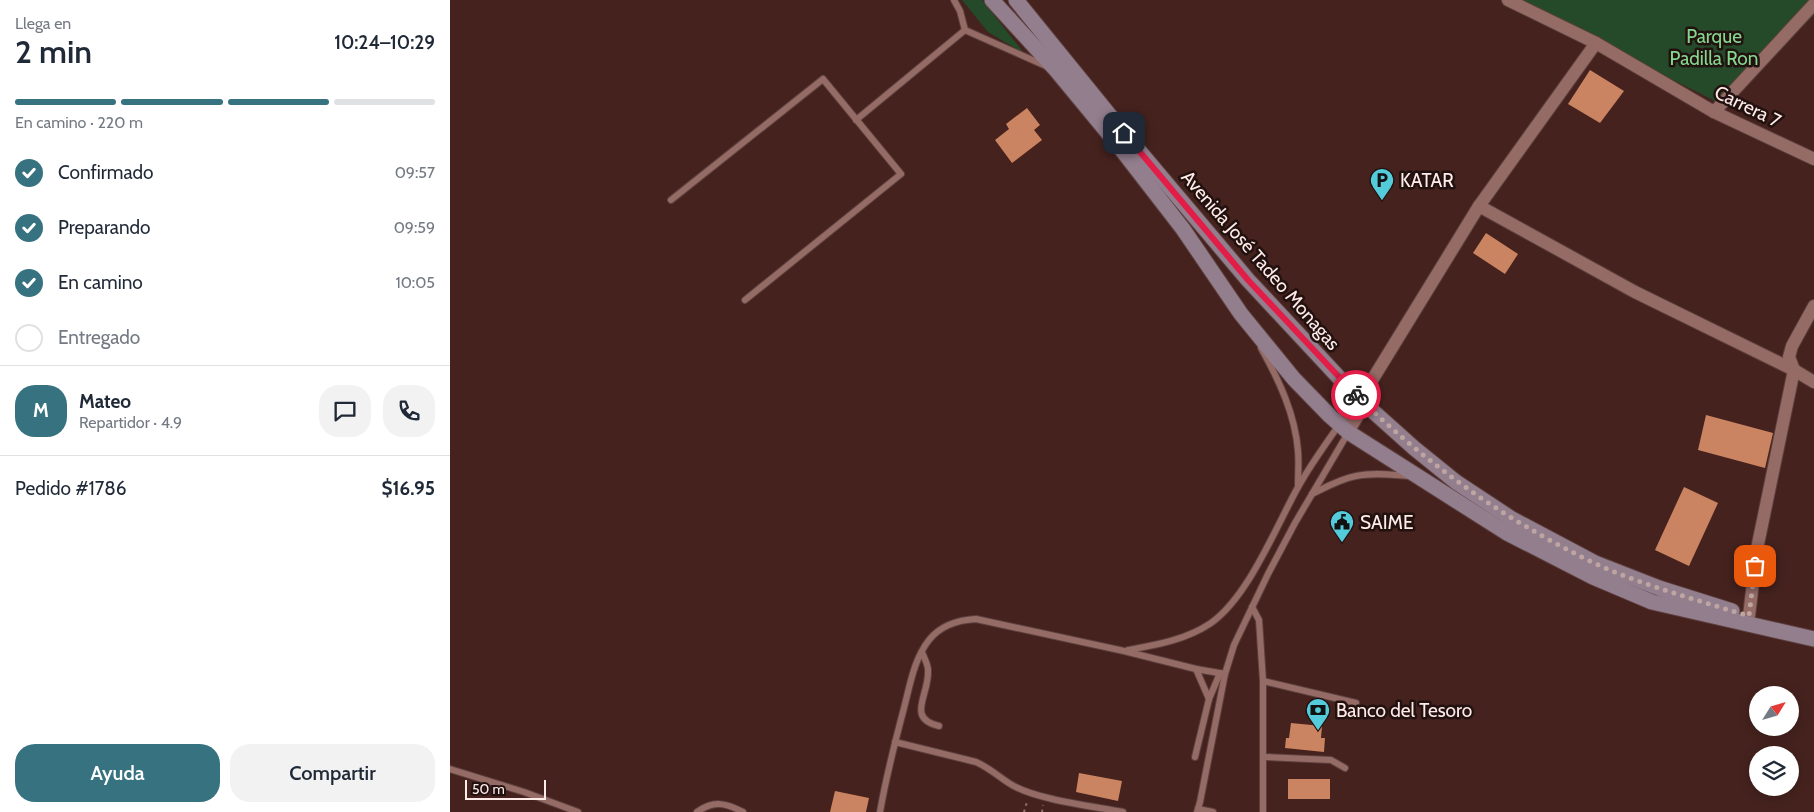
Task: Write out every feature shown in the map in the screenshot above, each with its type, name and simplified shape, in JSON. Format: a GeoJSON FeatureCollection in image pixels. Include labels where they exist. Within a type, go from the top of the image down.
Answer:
{"type":"FeatureCollection","features":[{"type":"Feature","properties":{"kind":"main road","name":"Avenida José Tadeo Monagas"},"geometry":{"type":"LineString","coordinates":[[992,0],[1056,70],[1118,145],[1183,229],[1241,314],[1294,379],[1344,428],[1507,533],[1593,577],[1652,602],[1814,639]]}},
{"type":"Feature","properties":{"kind":"main road","name":"Avenida José Tadeo Monagas"},"geometry":{"type":"LineString","coordinates":[[1016,0],[1124,133],[1248,280],[1414,448],[1449,476],[1512,519],[1595,563],[1659,588],[1749,616],[1814,628]]}},
{"type":"Feature","properties":{"kind":"street","name":"Carrera 7"},"geometry":{"type":"LineString","coordinates":[[1508,0],[1596,43],[1714,112],[1814,159]]}},
{"type":"Feature","properties":{"kind":"street"},"geometry":{"type":"LineString","coordinates":[[1714,112],[1814,4]]}},
{"type":"Feature","properties":{"kind":"street"},"geometry":{"type":"LineString","coordinates":[[1344,428],[1479,206],[1596,43]]}},
{"type":"Feature","properties":{"kind":"street"},"geometry":{"type":"LineString","coordinates":[[1479,206],[1635,292],[1794,370],[1814,382]]}},
{"type":"Feature","properties":{"kind":"street"},"geometry":{"type":"LineString","coordinates":[[1749,616],[1757,549],[1794,370],[1789,357],[1792,346],[1814,306]]}},
{"type":"Feature","properties":{"kind":"lane"},"geometry":{"type":"LineString","coordinates":[[954,0],[960,11],[965,30]]}},
{"type":"Feature","properties":{"kind":"lane"},"geometry":{"type":"LineString","coordinates":[[965,30],[1056,70]]}},
{"type":"Feature","properties":{"kind":"lane"},"geometry":{"type":"LineString","coordinates":[[856,120],[965,30]]}},
{"type":"Feature","properties":{"kind":"lane"},"geometry":{"type":"LineString","coordinates":[[671,200],[823,78],[901,174],[745,300]]}},
{"type":"Feature","properties":{"kind":"lane"},"geometry":{"type":"LineString","coordinates":[[1241,314],[1275,372],[1292,415],[1298,450],[1298,487]]}},
{"type":"Feature","properties":{"kind":"lane"},"geometry":{"type":"LineString","coordinates":[[1124,651],[1175,640],[1191,634],[1211,623],[1230,606],[1255,568],[1298,487],[1344,428]]}},
{"type":"Feature","properties":{"kind":"lane"},"geometry":{"type":"LineString","coordinates":[[1195,757],[1208,699],[1268,574],[1344,428]]}},
{"type":"Feature","properties":{"kind":"lane"},"geometry":{"type":"LineString","coordinates":[[1311,494],[1336,482],[1356,476],[1377,474],[1416,476]]}},
{"type":"Feature","properties":{"kind":"lane"},"geometry":{"type":"LineString","coordinates":[[1255,568],[1268,574]]}},
{"type":"Feature","properties":{"kind":"lane"},"geometry":{"type":"LineString","coordinates":[[1252,607],[1259,620],[1263,681],[1263,812]]}},
{"type":"Feature","properties":{"kind":"lane"},"geometry":{"type":"LineString","coordinates":[[880,812],[895,742],[914,670],[930,639],[943,627],[958,620],[976,619],[1124,651],[1196,669],[1222,673]]}},
{"type":"Feature","properties":{"kind":"lane"},"geometry":{"type":"LineString","coordinates":[[922,652],[928,669],[928,679],[921,714],[928,724],[939,726]]}},
{"type":"Feature","properties":{"kind":"lane"},"geometry":{"type":"LineString","coordinates":[[1196,669],[1208,699]]}},
{"type":"Feature","properties":{"kind":"lane"},"geometry":{"type":"LineString","coordinates":[[1213,812],[1198,811],[1222,673]]}},
{"type":"Feature","properties":{"kind":"lane"},"geometry":{"type":"LineString","coordinates":[[1263,681],[1356,703]]}},
{"type":"Feature","properties":{"kind":"lane"},"geometry":{"type":"LineString","coordinates":[[895,742],[976,762],[989,767],[1013,786],[1045,796],[1123,812]]}},
{"type":"Feature","properties":{"kind":"lane"},"geometry":{"type":"LineString","coordinates":[[1264,757],[1331,760],[1345,768]]}},
{"type":"Feature","properties":{"kind":"lane"},"geometry":{"type":"LineString","coordinates":[[450,769],[524,792],[578,812]]}},
{"type":"Feature","properties":{"kind":"lane"},"geometry":{"type":"LineString","coordinates":[[697,812],[712,804],[722,802],[743,812]]}},
{"type":"Feature","properties":{"kind":"path"},"geometry":{"type":"LineString","coordinates":[[1024,812],[1027,802]]}},
{"type":"Feature","properties":{"kind":"path"},"geometry":{"type":"LineString","coordinates":[[1042,812],[1044,802]]}},
{"type":"Feature","properties":{"kind":"green space"},"geometry":{"type":"Polygon","coordinates":[[[962,0],[982,0],[1025,54],[988,32],[962,0]]]}},
{"type":"Feature","properties":{"kind":"green space","name":"Parque Padilla Ron"},"geometry":{"type":"Polygon","coordinates":[[[1514,0],[1814,0],[1814,15],[1723,105],[1514,0]]]}},
{"type":"Feature","properties":{"kind":"building"},"geometry":{"type":"Polygon","coordinates":[[[1590,70],[1624,91],[1600,123],[1568,104],[1590,70]]]}},
{"type":"Feature","properties":{"kind":"building"},"geometry":{"type":"Polygon","coordinates":[[[1027,108],[1040,125],[1034,130],[1042,140],[1012,163],[995,140],[1009,129],[1006,124],[1027,108]]]}},
{"type":"Feature","properties":{"kind":"building"},"geometry":{"type":"Polygon","coordinates":[[[1486,233],[1518,254],[1505,274],[1473,253],[1486,233]]]}},
{"type":"Feature","properties":{"kind":"building"},"geometry":{"type":"Polygon","coordinates":[[[1706,415],[1773,433],[1765,468],[1698,450],[1706,415]]]}},
{"type":"Feature","properties":{"kind":"building"},"geometry":{"type":"Polygon","coordinates":[[[1684,487],[1718,503],[1689,566],[1655,550],[1684,487]]]}},
{"type":"Feature","properties":{"kind":"building"},"geometry":{"type":"Polygon","coordinates":[[[1291,723],[1322,726],[1321,738],[1325,738],[1324,752],[1285,748],[1286,738],[1289,738],[1291,723]]]}},
{"type":"Feature","properties":{"kind":"building"},"geometry":{"type":"Polygon","coordinates":[[[1079,773],[1122,781],[1118,801],[1076,792],[1079,773]]]}},
{"type":"Feature","properties":{"kind":"building"},"geometry":{"type":"Polygon","coordinates":[[[1288,779],[1330,779],[1330,799],[1288,799],[1288,779]]]}},
{"type":"Feature","properties":{"kind":"building"},"geometry":{"type":"Polygon","coordinates":[[[835,791],[869,798],[866,812],[830,812],[835,791]]]}},
{"type":"Feature","properties":{"kind":"way so far"},"geometry":{"type":"LineString","coordinates":[[1356,395],[1414,448],[1456,482],[1512,519],[1595,563],[1659,588],[1749,616],[1755,566]]}},
{"type":"Feature","properties":{"kind":"place","name":"KATAR"},"geometry":{"type":"Point","coordinates":[1382,201]}},
{"type":"Feature","properties":{"kind":"place","name":"SAIME"},"geometry":{"type":"Point","coordinates":[1342,543]}},
{"type":"Feature","properties":{"kind":"place","name":"Banco del Tesoro"},"geometry":{"type":"Point","coordinates":[1318,731]}},
{"type":"Feature","properties":{"kind":"route"},"geometry":{"type":"LineString","coordinates":[[1124,133],[1248,280],[1356,395]]}}]}
